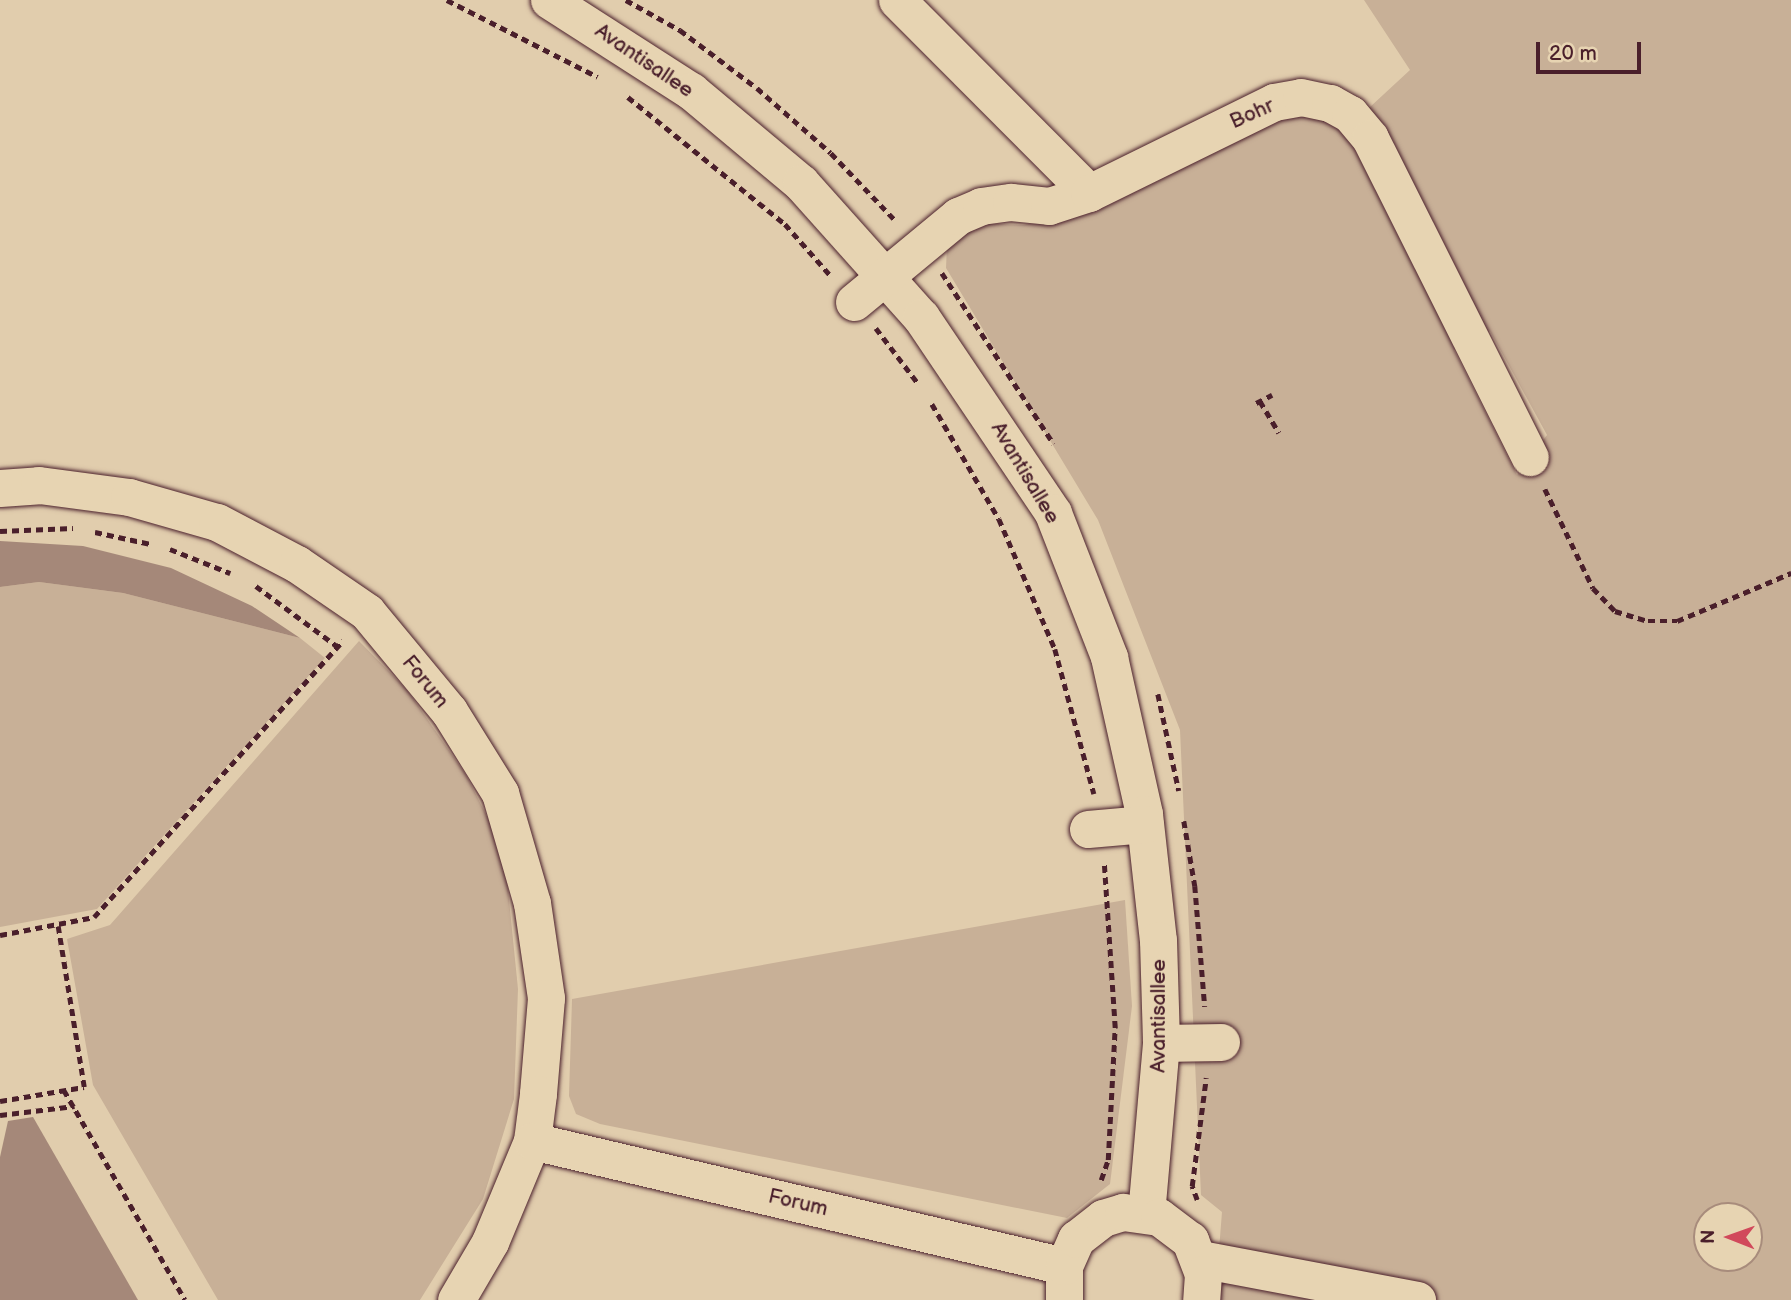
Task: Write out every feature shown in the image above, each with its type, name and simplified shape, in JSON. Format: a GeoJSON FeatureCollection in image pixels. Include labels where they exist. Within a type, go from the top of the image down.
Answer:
{"type":"FeatureCollection","features":[{"type":"Feature","properties":{"kind":"street","name":"Avantisallee"},"geometry":{"type":"LineString","coordinates":[[549,0],[691,91],[762,148],[885,272],[981,401],[1053,513],[1109,657],[1145,824],[1158,940],[1161,1043],[1146,1213]]}},
{"type":"Feature","properties":{"kind":"street"},"geometry":{"type":"LineString","coordinates":[[897,0],[1090,193]]}},
{"type":"Feature","properties":{"kind":"street","name":"Bohr"},"geometry":{"type":"LineString","coordinates":[[854,302],[885,272],[958,216],[981,206],[1011,202],[1049,206],[1090,193],[1275,102],[1301,97],[1329,103],[1350,114],[1370,138],[1530,457]]}},
{"type":"Feature","properties":{"kind":"street","name":"Forum"},"geometry":{"type":"LineString","coordinates":[[0,488],[39,485],[129,497],[217,522],[297,564],[368,612],[449,710],[500,793],[532,904],[546,998],[532,1141],[490,1242],[456,1300]]}},
{"type":"Feature","properties":{"kind":"street"},"geometry":{"type":"LineString","coordinates":[[1095,829],[1145,824]]}},
{"type":"Feature","properties":{"kind":"street"},"geometry":{"type":"LineString","coordinates":[[1161,1043],[1221,1042]]}},
{"type":"Feature","properties":{"kind":"street","name":"Forum"},"geometry":{"type":"LineString","coordinates":[[532,1141],[1064,1283]]}},
{"type":"Feature","properties":{"kind":"street"},"geometry":{"type":"LineString","coordinates":[[1064,1283],[1076,1240],[1091,1226],[1123,1212],[1146,1213],[1172,1224],[1189,1240],[1200,1259],[1201,1300]]}},
{"type":"Feature","properties":{"kind":"street"},"geometry":{"type":"LineString","coordinates":[[1200,1259],[1417,1300]]}},
{"type":"Feature","properties":{"kind":"path"},"geometry":{"type":"LineString","coordinates":[[447,0],[602,80]]}},
{"type":"Feature","properties":{"kind":"path"},"geometry":{"type":"LineString","coordinates":[[624,94],[785,224],[854,302],[925,392],[999,519],[1055,649],[1095,829],[1115,1028],[1108,1160],[1101,1181],[1091,1189]]}},
{"type":"Feature","properties":{"kind":"path"},"geometry":{"type":"LineString","coordinates":[[1272,395],[1258,402],[1279,433]]}},
{"type":"Feature","properties":{"kind":"path"},"geometry":{"type":"LineString","coordinates":[[1530,457],[1593,588],[1615,611],[1648,621],[1677,621],[1791,573]]}},
{"type":"Feature","properties":{"kind":"path"},"geometry":{"type":"LineString","coordinates":[[0,531],[77,528]]}},
{"type":"Feature","properties":{"kind":"path"},"geometry":{"type":"LineString","coordinates":[[90,531],[164,547],[235,575]]}},
{"type":"Feature","properties":{"kind":"path"},"geometry":{"type":"LineString","coordinates":[[247,579],[338,647]]}},
{"type":"Feature","properties":{"kind":"path"},"geometry":{"type":"LineString","coordinates":[[0,935],[94,917],[368,612]]}},
{"type":"Feature","properties":{"kind":"path"},"geometry":{"type":"LineString","coordinates":[[0,1101],[84,1087],[58,926]]}},
{"type":"Feature","properties":{"kind":"path"},"geometry":{"type":"LineString","coordinates":[[64,1090],[185,1300]]}},
{"type":"Feature","properties":{"kind":"path"},"geometry":{"type":"LineString","coordinates":[[0,1115],[74,1106]]}},
{"type":"Feature","properties":{"kind":"shaded area"},"geometry":{"type":"Polygon","coordinates":[[[1364,0],[1791,0],[1791,1300],[1215,1300],[1222,1212],[1201,1195],[1180,730],[1098,520],[946,268],[947,245],[971,223],[1023,225],[1056,219],[1278,115],[1317,110],[1341,124],[1370,107],[1410,70],[1364,0]],[[1490,331],[1454,350],[1517,475],[1547,435],[1490,331]]]}},
{"type":"Feature","properties":{"kind":"shaded area"},"geometry":{"type":"Polygon","coordinates":[[[0,541],[83,546],[171,568],[252,606],[300,638],[123,593],[39,582],[0,587],[0,541]]]}},
{"type":"Feature","properties":{"kind":"shaded area"},"geometry":{"type":"Polygon","coordinates":[[[39,582],[123,593],[300,638],[325,658],[97,909],[0,927],[0,587],[39,582]]]}},
{"type":"Feature","properties":{"kind":"shaded area"},"geometry":{"type":"Polygon","coordinates":[[[359,641],[407,690],[466,775],[504,850],[518,989],[514,1099],[483,1199],[420,1300],[218,1300],[93,1085],[67,939],[110,925],[359,641]]]}},
{"type":"Feature","properties":{"kind":"shaded area"},"geometry":{"type":"Polygon","coordinates":[[[1125,900],[1132,1006],[1110,1184],[1067,1218],[600,1124],[576,1114],[569,1096],[572,999],[1125,900]]]}},
{"type":"Feature","properties":{"kind":"shaded area"},"geometry":{"type":"Polygon","coordinates":[[[33,1117],[138,1300],[0,1300],[0,1157],[8,1121],[33,1117]]]}}]}
